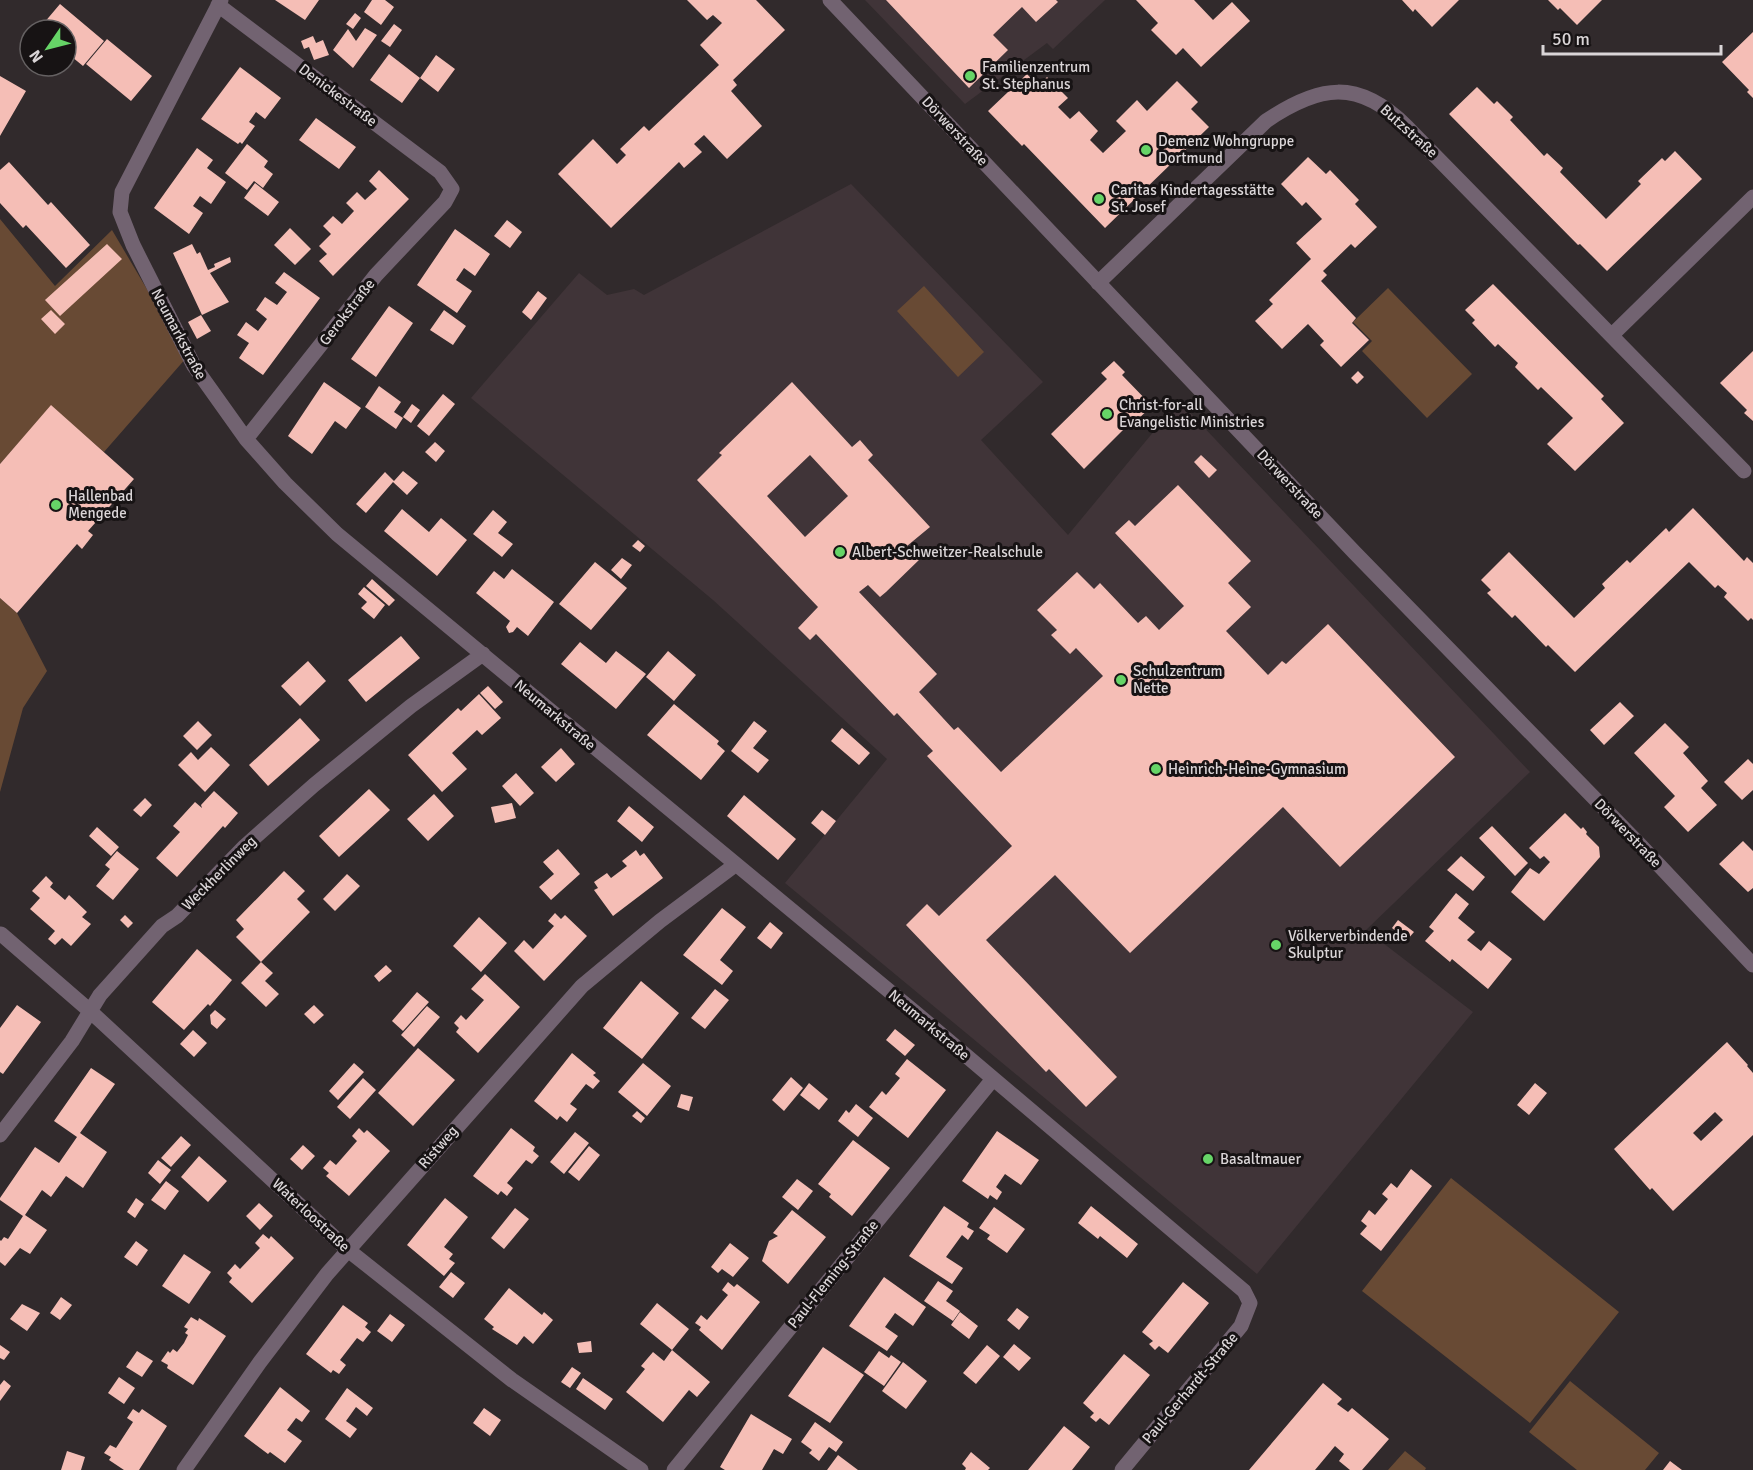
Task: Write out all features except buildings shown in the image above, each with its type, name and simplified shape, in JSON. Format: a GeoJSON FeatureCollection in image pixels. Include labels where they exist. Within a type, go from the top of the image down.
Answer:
{"type":"FeatureCollection","features":[{"type":"Feature","properties":{"kind":"street","name":"Dörwerstraße"},"geometry":{"type":"LineString","coordinates":[[830,0],[1355,553],[1641,846],[1753,965]]}},
{"type":"Feature","properties":{"kind":"street","name":"Denickestraße"},"geometry":{"type":"LineString","coordinates":[[220,3],[440,172],[452,189]]}},
{"type":"Feature","properties":{"kind":"street","name":"Neumarkstraße"},"geometry":{"type":"LineString","coordinates":[[220,3],[122,192],[120,212],[133,245],[194,366],[246,439],[285,483],[337,534],[993,1078],[1244,1291],[1250,1303]]}},
{"type":"Feature","properties":{"kind":"street","name":"Butzstraße"},"geometry":{"type":"LineString","coordinates":[[1098,283],[1266,121],[1288,106],[1311,95],[1340,91],[1372,99],[1402,122],[1744,471]]}},
{"type":"Feature","properties":{"kind":"street","name":"Gerokstraße"},"geometry":{"type":"LineString","coordinates":[[246,439],[376,274],[445,202],[452,189]]}},
{"type":"Feature","properties":{"kind":"street"},"geometry":{"type":"LineString","coordinates":[[1612,335],[1753,197]]}},
{"type":"Feature","properties":{"kind":"street","name":"Weckherlinweg"},"geometry":{"type":"LineString","coordinates":[[0,1135],[72,1041],[100,995],[162,926],[177,916],[245,846],[361,746],[483,654]]}},
{"type":"Feature","properties":{"kind":"street","name":"Ristweg"},"geometry":{"type":"LineString","coordinates":[[184,1470],[260,1362],[348,1250],[582,986],[660,921],[735,865]]}},
{"type":"Feature","properties":{"kind":"street","name":"Waterloostraße"},"geometry":{"type":"LineString","coordinates":[[1,934],[90,1011],[348,1250],[512,1380],[641,1470]]}},
{"type":"Feature","properties":{"kind":"street","name":"Paul-Fleming-Straße"},"geometry":{"type":"LineString","coordinates":[[674,1470],[993,1078]]}},
{"type":"Feature","properties":{"kind":"street","name":"Paul-Gerhardt-Straße"},"geometry":{"type":"LineString","coordinates":[[1122,1470],[1241,1326],[1250,1303]]}},
{"type":"Feature","properties":{"kind":"shaded area","name":"Familienzentrum St. Stephanus"},"geometry":{"type":"Polygon","coordinates":[[[865,0],[1105,0],[1053,49],[1047,43],[965,104],[865,0]]]}},
{"type":"Feature","properties":{"kind":"shaded area","name":"Schulzentrum Nette"},"geometry":{"type":"Polygon","coordinates":[[[851,184],[1043,382],[981,440],[1068,535],[1179,401],[1530,772],[1366,930],[1473,1012],[1257,1274],[785,883],[887,759],[713,600],[471,398],[579,273],[607,295],[634,289],[644,295],[851,184]]]}},
{"type":"Feature","properties":{"kind":"shaded area"},"geometry":{"type":"Polygon","coordinates":[[[0,219],[55,286],[112,230],[187,357],[104,452],[51,406],[0,464],[0,219]]]}},
{"type":"Feature","properties":{"kind":"shaded area"},"geometry":{"type":"Polygon","coordinates":[[[924,286],[984,352],[958,377],[897,311],[924,286]]]}},
{"type":"Feature","properties":{"kind":"shaded area"},"geometry":{"type":"Polygon","coordinates":[[[1388,288],[1472,374],[1427,418],[1362,351],[1372,341],[1353,322],[1388,288]]]}},
{"type":"Feature","properties":{"kind":"shaded area"},"geometry":{"type":"Polygon","coordinates":[[[0,598],[17,613],[47,671],[23,708],[0,792],[0,598]]]}},
{"type":"Feature","properties":{"kind":"shaded area"},"geometry":{"type":"Polygon","coordinates":[[[1451,1178],[1619,1312],[1530,1423],[1362,1291],[1451,1178]]]}},
{"type":"Feature","properties":{"kind":"shaded area"},"geometry":{"type":"Polygon","coordinates":[[[1570,1381],[1659,1453],[1645,1470],[1577,1470],[1529,1432],[1570,1381]]]}},
{"type":"Feature","properties":{"kind":"shaded area"},"geometry":{"type":"Polygon","coordinates":[[[1405,1451],[1426,1468],[1425,1470],[1388,1470],[1405,1451]]]}},
{"type":"Feature","properties":{"kind":"place","name":"Familienzentrum St. Stephanus"},"geometry":{"type":"Point","coordinates":[970,76]}},
{"type":"Feature","properties":{"kind":"place","name":"Demenz Wohngruppe Dortmund"},"geometry":{"type":"Point","coordinates":[1146,150]}},
{"type":"Feature","properties":{"kind":"place","name":"Caritas Kindertagesstätte St. Josef"},"geometry":{"type":"Point","coordinates":[1099,199]}},
{"type":"Feature","properties":{"kind":"place","name":"Christ-for-all Evangelistic Ministries"},"geometry":{"type":"Point","coordinates":[1107,414]}},
{"type":"Feature","properties":{"kind":"place","name":"Hallenbad Mengede"},"geometry":{"type":"Point","coordinates":[56,505]}},
{"type":"Feature","properties":{"kind":"place","name":"Albert-Schweitzer-Realschule"},"geometry":{"type":"Point","coordinates":[840,552]}},
{"type":"Feature","properties":{"kind":"place","name":"Schulzentrum Nette"},"geometry":{"type":"Point","coordinates":[1121,680]}},
{"type":"Feature","properties":{"kind":"place","name":"Heinrich-Heine-Gymnasium"},"geometry":{"type":"Point","coordinates":[1156,769]}},
{"type":"Feature","properties":{"kind":"place","name":"Völkerverbindende Skulptur"},"geometry":{"type":"Point","coordinates":[1276,945]}},
{"type":"Feature","properties":{"kind":"place","name":"Basaltmauer"},"geometry":{"type":"Point","coordinates":[1208,1159]}}]}
